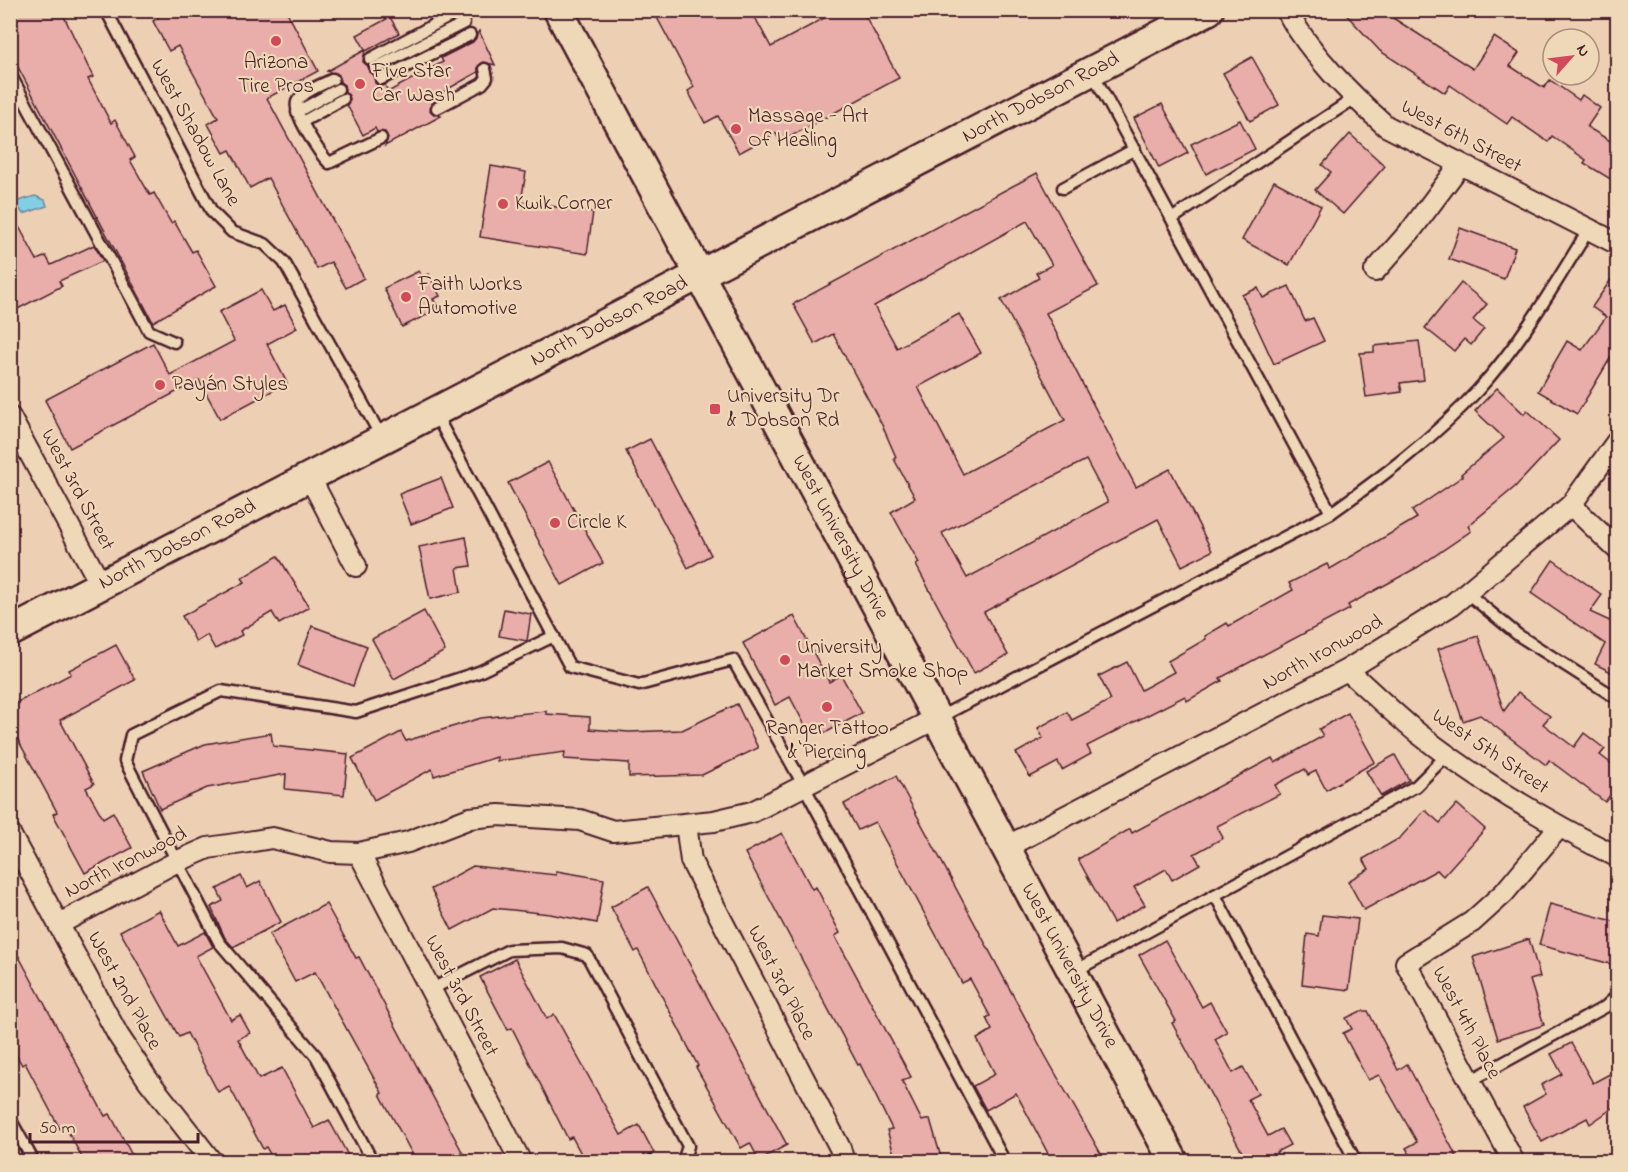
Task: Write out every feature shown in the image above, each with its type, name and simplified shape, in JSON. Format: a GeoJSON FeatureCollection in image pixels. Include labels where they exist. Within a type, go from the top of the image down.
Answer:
{"type":"FeatureCollection","features":[{"type":"Feature","properties":{"kind":"main road","name":"West University Drive"},"geometry":{"type":"LineString","coordinates":[[558,10],[1174,1161]]}},
{"type":"Feature","properties":{"kind":"main road","name":"North Dobson Road"},"geometry":{"type":"LineString","coordinates":[[10,632],[434,410],[699,276],[1209,10]]}},
{"type":"Feature","properties":{"kind":"street","name":"West 6th Street"},"geometry":{"type":"LineString","coordinates":[[1286,10],[1320,59],[1354,98],[1386,126],[1617,244]]}},
{"type":"Feature","properties":{"kind":"street"},"geometry":{"type":"LineString","coordinates":[[1375,271],[1412,229],[1460,165]]}},
{"type":"Feature","properties":{"kind":"street","name":"West 3rd Street"},"geometry":{"type":"LineString","coordinates":[[10,417],[16,438],[101,585]]}},
{"type":"Feature","properties":{"kind":"street","name":"North Ironwood"},"geometry":{"type":"LineString","coordinates":[[1006,847],[1347,670],[1453,604],[1571,505],[1617,440]]}},
{"type":"Feature","properties":{"kind":"street"},"geometry":{"type":"LineString","coordinates":[[309,476],[356,566]]}},
{"type":"Feature","properties":{"kind":"street"},"geometry":{"type":"LineString","coordinates":[[1571,505],[1617,550]]}},
{"type":"Feature","properties":{"kind":"street","name":"West 5th Street"},"geometry":{"type":"LineString","coordinates":[[1347,670],[1417,733],[1447,755],[1558,827],[1617,857]]}},
{"type":"Feature","properties":{"kind":"street","name":"North Ironwood"},"geometry":{"type":"LineString","coordinates":[[59,924],[176,862],[208,848],[272,838],[331,852],[359,853],[382,850],[426,836],[470,818],[499,815],[580,820],[613,831],[714,822],[752,812],[937,718]]}},
{"type":"Feature","properties":{"kind":"street","name":"West 3rd Place"},"geometry":{"type":"LineString","coordinates":[[686,824],[691,861],[840,1149],[844,1161]]}},
{"type":"Feature","properties":{"kind":"street","name":"West 4th Place"},"geometry":{"type":"LineString","coordinates":[[1514,1161],[1406,963],[1472,922],[1504,893],[1558,827]]}},
{"type":"Feature","properties":{"kind":"street","name":"West 2nd Place"},"geometry":{"type":"LineString","coordinates":[[10,834],[118,1035],[148,1080],[212,1161]]}},
{"type":"Feature","properties":{"kind":"street","name":"West 3rd Street"},"geometry":{"type":"LineString","coordinates":[[359,853],[521,1161]]}},
{"type":"Feature","properties":{"kind":"lane","name":"West Shadow Lane"},"geometry":{"type":"LineString","coordinates":[[106,10],[212,212],[232,232],[266,244],[284,262],[382,438]]}},
{"type":"Feature","properties":{"kind":"lane"},"geometry":{"type":"LineString","coordinates":[[458,12],[373,64],[464,23]]}},
{"type":"Feature","properties":{"kind":"lane"},"geometry":{"type":"LineString","coordinates":[[381,79],[470,35]]}},
{"type":"Feature","properties":{"kind":"lane"},"geometry":{"type":"LineString","coordinates":[[437,108],[482,84],[487,78],[485,69]]}},
{"type":"Feature","properties":{"kind":"lane"},"geometry":{"type":"LineString","coordinates":[[1092,72],[1331,513]]}},
{"type":"Feature","properties":{"kind":"lane"},"geometry":{"type":"LineString","coordinates":[[10,74],[149,331],[174,342]]}},
{"type":"Feature","properties":{"kind":"lane"},"geometry":{"type":"LineString","coordinates":[[335,84],[301,97],[297,103],[300,117],[322,156],[329,163],[381,138]]}},
{"type":"Feature","properties":{"kind":"lane"},"geometry":{"type":"LineString","coordinates":[[1173,218],[1354,98]]}},
{"type":"Feature","properties":{"kind":"lane"},"geometry":{"type":"LineString","coordinates":[[300,117],[344,99]]}},
{"type":"Feature","properties":{"kind":"lane"},"geometry":{"type":"LineString","coordinates":[[1063,188],[1135,149]]}},
{"type":"Feature","properties":{"kind":"lane"},"geometry":{"type":"LineString","coordinates":[[937,718],[1331,513],[1384,476],[1436,431],[1478,390],[1518,339],[1589,230]]}},
{"type":"Feature","properties":{"kind":"lane"},"geometry":{"type":"LineString","coordinates":[[434,410],[570,667],[639,685],[732,660],[804,786],[1005,1161]]}},
{"type":"Feature","properties":{"kind":"lane"},"geometry":{"type":"LineString","coordinates":[[1467,593],[1518,635],[1617,699]]}},
{"type":"Feature","properties":{"kind":"lane"},"geometry":{"type":"LineString","coordinates":[[373,1161],[316,1056],[219,942],[125,761],[131,735],[221,691],[356,712],[479,672],[554,636]]}},
{"type":"Feature","properties":{"kind":"lane"},"geometry":{"type":"LineString","coordinates":[[1072,972],[1416,786],[1447,755]]}},
{"type":"Feature","properties":{"kind":"lane"},"geometry":{"type":"LineString","coordinates":[[1215,895],[1356,1161]]}},
{"type":"Feature","properties":{"kind":"lane"},"geometry":{"type":"LineString","coordinates":[[430,990],[509,950],[562,948],[587,955],[688,1146],[683,1161]]}},
{"type":"Feature","properties":{"kind":"lane"},"geometry":{"type":"LineString","coordinates":[[1470,1082],[1605,1007],[1617,995]]}},
{"type":"Feature","properties":{"kind":"lane"},"geometry":{"type":"LineString","coordinates":[[10,1119],[34,1161]]}},
{"type":"Feature","properties":{"kind":"water"},"geometry":{"type":"Polygon","coordinates":[[[35,196],[45,200],[47,206],[23,214],[15,202],[35,196]]]}},
{"type":"Feature","properties":{"kind":"building"},"geometry":{"type":"Polygon","coordinates":[[[10,10],[61,10],[93,77],[88,79],[111,123],[115,120],[135,157],[130,160],[150,195],[154,193],[171,223],[174,221],[192,252],[196,250],[216,286],[153,322],[10,52],[10,10]]]}},
{"type":"Feature","properties":{"kind":"building"},"geometry":{"type":"Polygon","coordinates":[[[154,10],[286,10],[318,71],[267,98],[364,278],[346,288],[331,262],[317,269],[268,178],[250,188],[230,150],[224,153],[208,124],[218,118],[178,46],[169,51],[153,21],[158,18],[154,10]]]}},
{"type":"Feature","properties":{"kind":"building"},"geometry":{"type":"Polygon","coordinates":[[[653,10],[751,10],[771,47],[839,10],[862,10],[899,78],[780,142],[776,133],[739,153],[718,116],[705,123],[688,91],[694,87],[653,10]]]}},
{"type":"Feature","properties":{"kind":"building"},"geometry":{"type":"Polygon","coordinates":[[[1342,10],[1401,10],[1393,18],[1473,69],[1494,37],[1519,53],[1510,66],[1541,87],[1560,87],[1579,100],[1582,95],[1600,108],[1587,127],[1617,145],[1617,183],[1584,163],[1586,160],[1552,136],[1548,142],[1512,117],[1507,124],[1450,85],[1445,93],[1380,51],[1342,10]]]}},
{"type":"Feature","properties":{"kind":"building"},"geometry":{"type":"Polygon","coordinates":[[[390,17],[399,33],[366,51],[357,35],[390,17]]]}},
{"type":"Feature","properties":{"kind":"building","name":"Five Star Car Wash"},"geometry":{"type":"Polygon","coordinates":[[[479,31],[495,65],[483,62],[478,66],[478,72],[432,98],[434,101],[430,111],[441,116],[385,146],[388,138],[385,132],[377,132],[375,128],[363,135],[347,105],[350,99],[345,92],[344,85],[340,82],[339,75],[327,71],[365,50],[363,62],[368,66],[369,72],[374,75],[375,83],[380,86],[385,85],[388,92],[443,62],[441,58],[473,42],[479,31]]]}},
{"type":"Feature","properties":{"kind":"building"},"geometry":{"type":"Polygon","coordinates":[[[1252,57],[1279,105],[1250,121],[1223,73],[1252,57]]]}},
{"type":"Feature","properties":{"kind":"building"},"geometry":{"type":"Polygon","coordinates":[[[1162,104],[1188,153],[1159,168],[1134,118],[1162,104]]]}},
{"type":"Feature","properties":{"kind":"building"},"geometry":{"type":"Polygon","coordinates":[[[1240,120],[1255,149],[1206,174],[1191,144],[1240,120]]]}},
{"type":"Feature","properties":{"kind":"building"},"geometry":{"type":"Polygon","coordinates":[[[1350,134],[1385,166],[1343,214],[1315,190],[1331,172],[1322,165],[1350,134]]]}},
{"type":"Feature","properties":{"kind":"building"},"geometry":{"type":"Polygon","coordinates":[[[491,166],[526,172],[521,202],[593,212],[587,254],[480,237],[491,166]]]}},
{"type":"Feature","properties":{"kind":"building"},"geometry":{"type":"Polygon","coordinates":[[[1037,173],[1098,286],[1046,313],[1136,487],[1170,469],[1212,551],[1182,566],[1158,519],[984,612],[1008,655],[974,673],[916,565],[919,563],[891,512],[915,498],[894,459],[896,457],[882,425],[833,334],[815,344],[793,304],[1037,173]],[[1027,221],[874,306],[897,348],[959,314],[981,353],[918,387],[963,474],[1065,420],[1001,300],[1039,278],[1036,273],[1052,265],[1027,221]],[[1086,460],[942,533],[967,578],[1108,502],[1086,460]]]}},
{"type":"Feature","properties":{"kind":"building"},"geometry":{"type":"Polygon","coordinates":[[[1274,181],[1321,206],[1289,265],[1242,240],[1274,181]]]}},
{"type":"Feature","properties":{"kind":"building"},"geometry":{"type":"Polygon","coordinates":[[[10,210],[37,260],[46,256],[51,265],[94,245],[103,261],[59,281],[62,286],[10,313],[10,210]]]}},
{"type":"Feature","properties":{"kind":"building"},"geometry":{"type":"Polygon","coordinates":[[[1460,228],[1515,248],[1504,279],[1449,259],[1460,228]]]}},
{"type":"Feature","properties":{"kind":"building","name":"Faith Works Automotive"},"geometry":{"type":"Polygon","coordinates":[[[419,271],[422,277],[429,274],[440,296],[433,299],[439,309],[402,327],[384,288],[419,271]]]}},
{"type":"Feature","properties":{"kind":"building"},"geometry":{"type":"Polygon","coordinates":[[[1617,271],[1617,347],[1577,414],[1538,391],[1567,341],[1582,350],[1606,317],[1592,307],[1617,271]]]}},
{"type":"Feature","properties":{"kind":"building"},"geometry":{"type":"Polygon","coordinates":[[[1461,283],[1487,304],[1473,320],[1484,329],[1471,345],[1464,339],[1454,351],[1425,328],[1461,283]]]}},
{"type":"Feature","properties":{"kind":"building"},"geometry":{"type":"Polygon","coordinates":[[[1289,286],[1305,321],[1313,318],[1324,341],[1274,364],[1242,295],[1258,288],[1263,298],[1289,286]]]}},
{"type":"Feature","properties":{"kind":"building"},"geometry":{"type":"Polygon","coordinates":[[[261,290],[273,311],[285,305],[297,328],[267,344],[287,383],[220,419],[199,380],[70,448],[45,400],[153,343],[170,375],[234,341],[219,312],[261,290]]]}},
{"type":"Feature","properties":{"kind":"building"},"geometry":{"type":"Polygon","coordinates":[[[1419,341],[1424,380],[1400,383],[1402,392],[1366,397],[1360,353],[1374,352],[1374,346],[1419,341]]]}},
{"type":"Feature","properties":{"kind":"building"},"geometry":{"type":"Polygon","coordinates":[[[1497,388],[1524,414],[1527,410],[1559,440],[1515,487],[1468,526],[1471,531],[1418,567],[1348,605],[1350,609],[1220,678],[1222,681],[1187,701],[1185,696],[1087,746],[1091,754],[1062,770],[1058,762],[1030,777],[1016,753],[1043,738],[1038,728],[1067,712],[1072,720],[1111,700],[1099,676],[1127,662],[1141,690],[1174,672],[1168,661],[1206,639],[1205,636],[1227,623],[1229,626],[1293,590],[1289,583],[1327,564],[1330,569],[1417,518],[1412,511],[1463,476],[1461,474],[1504,438],[1475,411],[1497,388]]]}},
{"type":"Feature","properties":{"kind":"building","name":"Circle K"},"geometry":{"type":"Polygon","coordinates":[[[650,439],[711,555],[688,568],[626,451],[650,439]]]}},
{"type":"Feature","properties":{"kind":"building","name":"Circle K"},"geometry":{"type":"Polygon","coordinates":[[[548,462],[603,563],[562,585],[508,483],[548,462]]]}},
{"type":"Feature","properties":{"kind":"building"},"geometry":{"type":"Polygon","coordinates":[[[441,478],[453,508],[411,524],[399,494],[441,478]]]}},
{"type":"Feature","properties":{"kind":"building"},"geometry":{"type":"Polygon","coordinates":[[[466,537],[471,566],[457,568],[461,592],[430,599],[419,547],[466,537]]]}},
{"type":"Feature","properties":{"kind":"building"},"geometry":{"type":"Polygon","coordinates":[[[278,556],[309,607],[279,624],[272,612],[240,631],[242,635],[215,649],[207,635],[196,642],[182,616],[245,582],[242,578],[278,556]]]}},
{"type":"Feature","properties":{"kind":"building"},"geometry":{"type":"Polygon","coordinates":[[[1553,560],[1602,595],[1590,612],[1614,623],[1617,617],[1617,675],[1595,664],[1605,644],[1531,593],[1553,560]]]}},
{"type":"Feature","properties":{"kind":"building"},"geometry":{"type":"Polygon","coordinates":[[[504,609],[531,614],[527,641],[499,636],[504,609]]]}},
{"type":"Feature","properties":{"kind":"building"},"geometry":{"type":"Polygon","coordinates":[[[424,611],[445,651],[394,679],[372,639],[424,611]]]}},
{"type":"Feature","properties":{"kind":"building","name":"University Market Smoke Shop"},"geometry":{"type":"Polygon","coordinates":[[[794,616],[829,682],[841,675],[862,713],[825,733],[820,725],[808,731],[790,697],[775,705],[743,643],[794,616]]]}},
{"type":"Feature","properties":{"kind":"building"},"geometry":{"type":"Polygon","coordinates":[[[312,626],[367,646],[353,686],[298,665],[312,626]]]}},
{"type":"Feature","properties":{"kind":"building"},"geometry":{"type":"Polygon","coordinates":[[[1478,636],[1504,711],[1518,692],[1550,716],[1543,724],[1574,747],[1584,733],[1605,749],[1600,755],[1617,768],[1617,786],[1605,802],[1549,760],[1546,765],[1480,715],[1463,721],[1438,649],[1478,636]]]}},
{"type":"Feature","properties":{"kind":"building"},"geometry":{"type":"Polygon","coordinates":[[[116,645],[135,680],[60,720],[94,784],[86,788],[103,818],[113,812],[132,848],[85,873],[53,814],[57,812],[10,725],[10,706],[71,674],[69,670],[116,645]]]}},
{"type":"Feature","properties":{"kind":"building"},"geometry":{"type":"Polygon","coordinates":[[[737,704],[758,748],[702,775],[629,777],[629,763],[564,759],[565,752],[497,761],[497,757],[434,776],[432,769],[374,800],[352,758],[401,732],[406,741],[481,718],[546,711],[546,714],[590,717],[590,729],[629,732],[682,730],[737,704]]]}},
{"type":"Feature","properties":{"kind":"building"},"geometry":{"type":"Polygon","coordinates":[[[1348,713],[1375,762],[1326,790],[1316,771],[1308,775],[1305,769],[1275,785],[1280,794],[1217,826],[1223,838],[1194,854],[1200,864],[1172,880],[1166,869],[1134,887],[1145,905],[1113,923],[1078,859],[1130,829],[1132,833],[1272,758],[1275,763],[1323,736],[1319,729],[1348,713]]]}},
{"type":"Feature","properties":{"kind":"building"},"geometry":{"type":"Polygon","coordinates":[[[271,733],[273,746],[348,754],[344,795],[285,789],[286,774],[207,788],[160,809],[143,771],[205,744],[271,733]]]}},
{"type":"Feature","properties":{"kind":"building"},"geometry":{"type":"Polygon","coordinates":[[[1395,755],[1409,780],[1381,796],[1366,771],[1395,755]]]}},
{"type":"Feature","properties":{"kind":"building"},"geometry":{"type":"Polygon","coordinates":[[[896,776],[1045,1055],[1105,1161],[1052,1161],[1016,1093],[986,1110],[973,1086],[995,1074],[977,1039],[992,1030],[986,1018],[990,1016],[970,979],[962,983],[875,822],[858,830],[844,804],[896,776]]]}},
{"type":"Feature","properties":{"kind":"building"},"geometry":{"type":"Polygon","coordinates":[[[1457,804],[1485,829],[1443,876],[1437,870],[1364,910],[1348,881],[1369,869],[1363,859],[1400,838],[1425,810],[1440,823],[1457,804]]]}},
{"type":"Feature","properties":{"kind":"building"},"geometry":{"type":"Polygon","coordinates":[[[782,833],[812,889],[816,887],[840,933],[835,936],[911,1077],[902,1081],[922,1121],[930,1119],[942,1161],[896,1161],[887,1130],[892,1129],[860,1064],[858,1065],[745,853],[782,833]]]}},
{"type":"Feature","properties":{"kind":"building"},"geometry":{"type":"Polygon","coordinates":[[[473,866],[556,875],[556,871],[604,879],[597,923],[550,914],[493,908],[452,930],[431,889],[473,866]]]}},
{"type":"Feature","properties":{"kind":"building"},"geometry":{"type":"Polygon","coordinates":[[[241,876],[247,888],[260,881],[281,922],[233,947],[225,938],[211,907],[223,901],[217,889],[241,876]]]}},
{"type":"Feature","properties":{"kind":"building"},"geometry":{"type":"Polygon","coordinates":[[[648,887],[787,1145],[759,1160],[750,1143],[741,1148],[696,1067],[698,1066],[638,950],[635,952],[611,907],[648,887]]]}},
{"type":"Feature","properties":{"kind":"building"},"geometry":{"type":"Polygon","coordinates":[[[326,904],[356,958],[359,957],[467,1161],[416,1161],[380,1094],[382,1093],[315,972],[295,982],[269,934],[326,904]]]}},
{"type":"Feature","properties":{"kind":"building"},"geometry":{"type":"Polygon","coordinates":[[[1550,904],[1617,922],[1617,941],[1611,964],[1539,945],[1550,904]]]}},
{"type":"Feature","properties":{"kind":"building"},"geometry":{"type":"Polygon","coordinates":[[[159,910],[178,946],[205,932],[213,947],[196,956],[231,1020],[240,1015],[250,1033],[238,1039],[259,1079],[282,1068],[314,1128],[329,1120],[351,1161],[274,1161],[266,1147],[263,1149],[229,1086],[218,1092],[187,1033],[179,1037],[120,931],[159,910]]]}},
{"type":"Feature","properties":{"kind":"building"},"geometry":{"type":"Polygon","coordinates":[[[1322,915],[1358,919],[1349,990],[1302,984],[1307,934],[1319,936],[1322,915]]]}},
{"type":"Feature","properties":{"kind":"building"},"geometry":{"type":"Polygon","coordinates":[[[1529,939],[1540,977],[1530,980],[1544,1025],[1498,1039],[1473,957],[1529,939]]]}},
{"type":"Feature","properties":{"kind":"building"},"geometry":{"type":"Polygon","coordinates":[[[10,940],[105,1116],[110,1114],[135,1161],[84,1161],[65,1126],[60,1129],[25,1063],[22,1065],[10,1044],[10,940]]]}},
{"type":"Feature","properties":{"kind":"building"},"geometry":{"type":"Polygon","coordinates":[[[1165,940],[1202,1007],[1210,1002],[1227,1032],[1215,1039],[1233,1073],[1243,1067],[1258,1094],[1248,1099],[1268,1136],[1281,1129],[1290,1145],[1276,1152],[1281,1161],[1247,1161],[1172,1023],[1176,1021],[1139,955],[1165,940]]]}},
{"type":"Feature","properties":{"kind":"building"},"geometry":{"type":"Polygon","coordinates":[[[515,959],[547,1019],[554,1014],[621,1135],[639,1125],[654,1153],[638,1161],[585,1161],[572,1137],[568,1139],[512,1028],[508,1030],[480,977],[515,959]]]}},
{"type":"Feature","properties":{"kind":"building"},"geometry":{"type":"Polygon","coordinates":[[[1361,1011],[1368,1011],[1398,1070],[1407,1064],[1459,1161],[1414,1161],[1406,1148],[1417,1142],[1379,1075],[1368,1080],[1343,1033],[1352,1029],[1346,1018],[1361,1011]]]}},
{"type":"Feature","properties":{"kind":"building"},"geometry":{"type":"Polygon","coordinates":[[[1571,1043],[1593,1083],[1617,1070],[1617,1105],[1590,1124],[1587,1118],[1542,1142],[1523,1107],[1546,1094],[1541,1085],[1562,1074],[1551,1054],[1571,1043]]]}},
{"type":"Feature","properties":{"kind":"place","name":"Arizona Tire Pros"},"geometry":{"type":"Point","coordinates":[276,41]}},
{"type":"Feature","properties":{"kind":"place","name":"Five Star Car Wash"},"geometry":{"type":"Point","coordinates":[360,84]}},
{"type":"Feature","properties":{"kind":"place","name":"Massage - Art Of Healing"},"geometry":{"type":"Point","coordinates":[736,129]}},
{"type":"Feature","properties":{"kind":"place","name":"Kwik Corner"},"geometry":{"type":"Point","coordinates":[503,204]}},
{"type":"Feature","properties":{"kind":"place","name":"Faith Works Automotive"},"geometry":{"type":"Point","coordinates":[406,297]}},
{"type":"Feature","properties":{"kind":"place","name":"Payán Styles"},"geometry":{"type":"Point","coordinates":[160,385]}},
{"type":"Feature","properties":{"kind":"place","name":"University Dr & Dobson Rd"},"geometry":{"type":"Point","coordinates":[715,409]}},
{"type":"Feature","properties":{"kind":"place","name":"Circle K"},"geometry":{"type":"Point","coordinates":[555,523]}},
{"type":"Feature","properties":{"kind":"place","name":"University Market Smoke Shop"},"geometry":{"type":"Point","coordinates":[785,660]}},
{"type":"Feature","properties":{"kind":"place","name":"Ranger Tattoo & Piercing"},"geometry":{"type":"Point","coordinates":[827,707]}}]}
